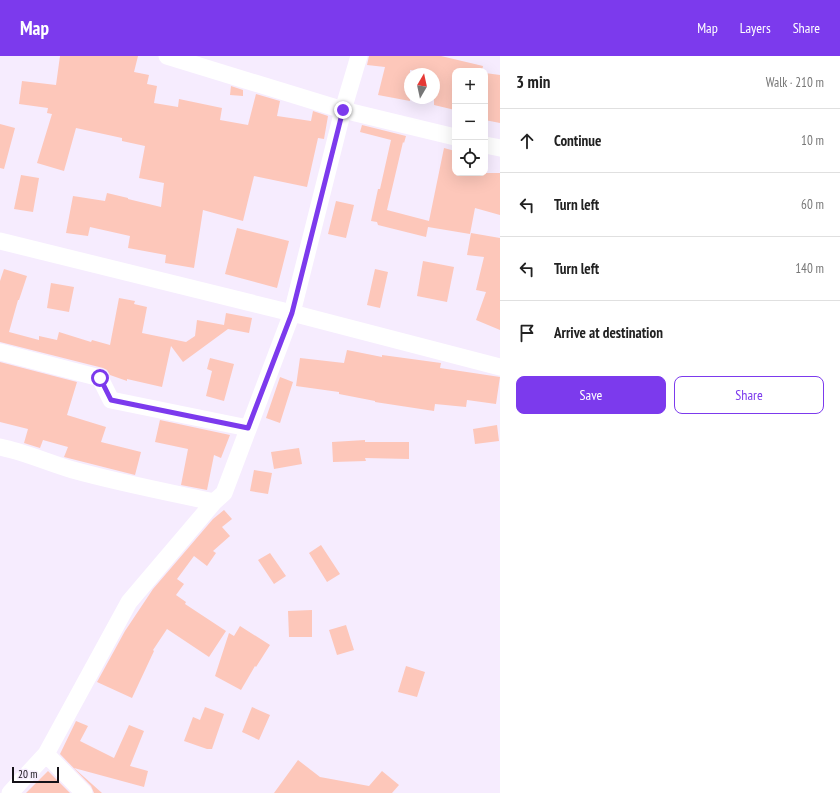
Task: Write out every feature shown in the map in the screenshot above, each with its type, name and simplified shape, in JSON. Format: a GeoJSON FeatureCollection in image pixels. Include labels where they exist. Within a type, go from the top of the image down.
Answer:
{"type":"FeatureCollection","features":[{"type":"Feature","properties":{"kind":"street"},"geometry":{"type":"LineString","coordinates":[[167,56],[343,110],[452,136]]}},
{"type":"Feature","properties":{"kind":"street"},"geometry":{"type":"LineString","coordinates":[[10,793],[46,754],[129,602],[214,502],[224,493],[292,313],[343,110],[359,56]]}},
{"type":"Feature","properties":{"kind":"street"},"geometry":{"type":"LineString","coordinates":[[488,146],[500,148]]}},
{"type":"Feature","properties":{"kind":"street"},"geometry":{"type":"LineString","coordinates":[[0,241],[292,313],[500,367]]}},
{"type":"Feature","properties":{"kind":"street"},"geometry":{"type":"LineString","coordinates":[[0,352],[100,378],[111,400],[248,428]]}},
{"type":"Feature","properties":{"kind":"street"},"geometry":{"type":"LineString","coordinates":[[0,447],[52,464],[110,480],[214,502]]}},
{"type":"Feature","properties":{"kind":"street"},"geometry":{"type":"LineString","coordinates":[[46,754],[84,793]]}},
{"type":"Feature","properties":{"kind":"building"},"geometry":{"type":"Polygon","coordinates":[[[60,56],[138,56],[134,72],[149,75],[147,84],[157,86],[154,103],[178,107],[179,99],[222,108],[220,120],[248,125],[256,94],[280,101],[277,116],[311,121],[313,111],[328,116],[324,139],[318,138],[307,187],[254,176],[243,221],[203,210],[194,268],[165,263],[166,255],[128,248],[130,236],[90,227],[88,236],[66,233],[73,196],[105,201],[107,193],[161,207],[164,183],[139,178],[145,146],[122,141],[122,138],[76,128],[64,171],[37,163],[52,114],[47,113],[48,108],[19,104],[22,81],[56,85],[60,56]]]}},
{"type":"Feature","properties":{"kind":"building"},"geometry":{"type":"Polygon","coordinates":[[[369,56],[441,56],[483,66],[483,68],[452,68],[452,109],[434,105],[440,104],[440,68],[404,68],[404,100],[378,95],[385,67],[367,65],[369,56]]]}},
{"type":"Feature","properties":{"kind":"building"},"geometry":{"type":"Polygon","coordinates":[[[488,73],[500,75],[500,123],[488,121],[488,73]]]}},
{"type":"Feature","properties":{"kind":"building"},"geometry":{"type":"Polygon","coordinates":[[[231,86],[243,90],[243,96],[230,95],[231,86]]]}},
{"type":"Feature","properties":{"kind":"building"},"geometry":{"type":"Polygon","coordinates":[[[0,124],[15,128],[4,169],[0,168],[0,124]]]}},
{"type":"Feature","properties":{"kind":"building"},"geometry":{"type":"Polygon","coordinates":[[[362,125],[406,136],[404,143],[403,142],[387,210],[429,221],[444,148],[452,150],[452,176],[488,176],[488,173],[500,173],[500,215],[475,208],[470,234],[428,227],[426,237],[378,225],[377,222],[371,221],[391,140],[360,132],[362,125]]]}},
{"type":"Feature","properties":{"kind":"building"},"geometry":{"type":"Polygon","coordinates":[[[21,175],[39,178],[33,212],[14,209],[21,175]]]}},
{"type":"Feature","properties":{"kind":"building"},"geometry":{"type":"Polygon","coordinates":[[[336,201],[354,205],[346,238],[328,234],[336,201]]]}},
{"type":"Feature","properties":{"kind":"building"},"geometry":{"type":"Polygon","coordinates":[[[237,228],[289,241],[277,288],[225,274],[237,228]]]}},
{"type":"Feature","properties":{"kind":"building"},"geometry":{"type":"Polygon","coordinates":[[[471,233],[500,238],[500,330],[476,320],[486,292],[476,290],[484,257],[467,255],[471,233]]]}},
{"type":"Feature","properties":{"kind":"building"},"geometry":{"type":"Polygon","coordinates":[[[423,261],[454,267],[447,302],[417,296],[423,261]]]}},
{"type":"Feature","properties":{"kind":"building"},"geometry":{"type":"Polygon","coordinates":[[[4,269],[27,276],[18,300],[9,332],[39,340],[39,336],[57,340],[59,332],[91,342],[92,340],[110,345],[119,298],[135,301],[134,304],[147,307],[142,333],[186,342],[195,336],[197,320],[224,325],[226,313],[252,318],[249,333],[228,329],[183,362],[171,346],[162,387],[127,379],[127,381],[110,375],[107,370],[103,368],[0,342],[0,281],[4,269]]]}},
{"type":"Feature","properties":{"kind":"building"},"geometry":{"type":"Polygon","coordinates":[[[375,269],[388,272],[380,308],[367,305],[375,269]]]}},
{"type":"Feature","properties":{"kind":"building"},"geometry":{"type":"Polygon","coordinates":[[[51,283],[74,287],[69,312],[47,308],[51,283]]]}},
{"type":"Feature","properties":{"kind":"building"},"geometry":{"type":"Polygon","coordinates":[[[347,350],[382,357],[382,355],[441,363],[440,368],[500,377],[496,404],[467,400],[466,407],[435,404],[434,411],[375,402],[339,394],[339,392],[296,386],[300,358],[344,363],[347,350]]]}},
{"type":"Feature","properties":{"kind":"building"},"geometry":{"type":"Polygon","coordinates":[[[210,358],[234,364],[224,401],[206,396],[212,371],[207,369],[210,358]]]}},
{"type":"Feature","properties":{"kind":"building"},"geometry":{"type":"Polygon","coordinates":[[[0,362],[77,382],[67,415],[106,427],[101,442],[141,452],[135,475],[64,457],[68,447],[43,440],[40,448],[24,443],[28,429],[0,422],[0,362]]]}},
{"type":"Feature","properties":{"kind":"building"},"geometry":{"type":"Polygon","coordinates":[[[280,377],[293,382],[280,423],[266,418],[280,377]]]}},
{"type":"Feature","properties":{"kind":"building"},"geometry":{"type":"Polygon","coordinates":[[[160,420],[230,435],[221,458],[214,455],[207,490],[181,485],[188,449],[155,442],[160,420]]]}},
{"type":"Feature","properties":{"kind":"building"},"geometry":{"type":"Polygon","coordinates":[[[497,425],[499,441],[475,444],[473,429],[497,425]]]}},
{"type":"Feature","properties":{"kind":"building"},"geometry":{"type":"Polygon","coordinates":[[[365,440],[365,442],[409,442],[409,459],[365,458],[366,461],[333,462],[332,442],[365,440]]]}},
{"type":"Feature","properties":{"kind":"building"},"geometry":{"type":"Polygon","coordinates":[[[299,448],[302,464],[274,469],[271,452],[299,448]]]}},
{"type":"Feature","properties":{"kind":"building"},"geometry":{"type":"Polygon","coordinates":[[[254,470],[272,473],[268,494],[250,491],[254,470]]]}},
{"type":"Feature","properties":{"kind":"building"},"geometry":{"type":"Polygon","coordinates":[[[224,510],[232,519],[222,527],[230,536],[213,551],[216,553],[207,566],[194,556],[177,579],[184,584],[176,595],[186,602],[185,604],[226,631],[209,657],[167,629],[153,650],[154,651],[132,698],[97,682],[125,631],[153,589],[213,519],[224,510]]]}},
{"type":"Feature","properties":{"kind":"building"},"geometry":{"type":"Polygon","coordinates":[[[321,545],[340,574],[327,582],[309,553],[321,545]]]}},
{"type":"Feature","properties":{"kind":"building"},"geometry":{"type":"Polygon","coordinates":[[[270,553],[286,576],[274,584],[258,560],[270,553]]]}},
{"type":"Feature","properties":{"kind":"building"},"geometry":{"type":"Polygon","coordinates":[[[312,610],[312,637],[289,637],[288,611],[312,610]]]}},
{"type":"Feature","properties":{"kind":"building"},"geometry":{"type":"Polygon","coordinates":[[[346,625],[354,650],[337,655],[329,630],[346,625]]]}},
{"type":"Feature","properties":{"kind":"building"},"geometry":{"type":"Polygon","coordinates":[[[240,626],[270,645],[256,667],[255,666],[241,690],[215,676],[229,633],[234,636],[240,626]]]}},
{"type":"Feature","properties":{"kind":"building"},"geometry":{"type":"Polygon","coordinates":[[[406,666],[425,672],[417,697],[398,692],[406,666]]]}},
{"type":"Feature","properties":{"kind":"building"},"geometry":{"type":"Polygon","coordinates":[[[205,707],[224,714],[212,749],[207,749],[184,741],[193,717],[200,720],[205,707]]]}},
{"type":"Feature","properties":{"kind":"building"},"geometry":{"type":"Polygon","coordinates":[[[252,707],[270,715],[259,740],[242,732],[252,707]]]}},
{"type":"Feature","properties":{"kind":"building"},"geometry":{"type":"Polygon","coordinates":[[[76,721],[88,726],[80,741],[114,758],[129,725],[144,731],[130,766],[148,771],[144,787],[74,768],[102,793],[94,793],[91,786],[60,754],[76,721]]]}},
{"type":"Feature","properties":{"kind":"building"},"geometry":{"type":"Polygon","coordinates":[[[298,760],[320,777],[369,786],[382,771],[399,785],[392,793],[274,793],[298,760]]]}},
{"type":"Feature","properties":{"kind":"building"},"geometry":{"type":"Polygon","coordinates":[[[48,771],[70,793],[26,793],[48,771]]]}},
{"type":"Feature","properties":{"kind":"route"},"geometry":{"type":"LineString","coordinates":[[100,378],[111,400],[248,428],[292,313],[343,110]]}}]}
